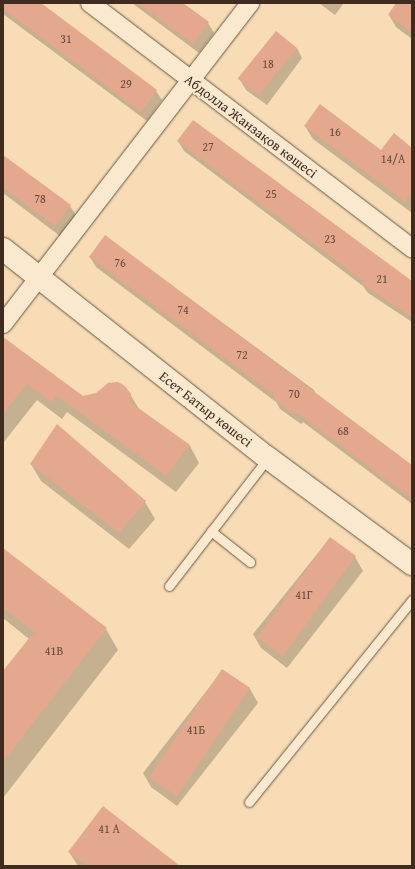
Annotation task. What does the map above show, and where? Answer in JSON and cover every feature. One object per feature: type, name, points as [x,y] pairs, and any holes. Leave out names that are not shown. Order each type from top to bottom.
[{"type":"street","name":"Абдолла Жанзақов көшесі","points":[[90,3],[412,248]]},
{"type":"street","points":[[3,324],[40,278],[250,3]]},
{"type":"street","name":"Есет Батыр көшесі","points":[[3,249],[268,458],[412,564]]},
{"type":"lane","points":[[169,586],[268,458]]},
{"type":"lane","points":[[211,531],[250,562]]},
{"type":"lane","points":[[249,802],[412,600]]},
{"type":"building","points":[[3,3],[41,3],[157,90],[141,112],[3,9]]},
{"type":"building","points":[[137,3],[183,3],[209,22],[193,44]]},
{"type":"building","points":[[396,3],[412,3],[412,33],[388,15]]},
{"type":"building","points":[[276,31],[297,48],[259,95],[238,78]]},
{"type":"building","points":[[320,104],[381,150],[394,133],[412,148],[412,193],[405,202],[304,126]]},
{"type":"building","points":[[193,120],[412,281],[412,318],[361,283],[363,281],[177,141]]},
{"type":"building","points":[[3,155],[71,205],[55,226],[3,188]]},
{"type":"building","points":[[105,235],[412,465],[412,499],[297,413],[295,415],[273,399],[275,396],[89,257]]},
{"type":"building","points":[[3,337],[83,396],[96,393],[108,383],[118,382],[125,386],[131,394],[130,402],[190,445],[166,476],[57,396],[51,402],[27,384],[3,414]]},
{"type":"building","points":[[57,424],[146,501],[119,533],[30,464]]},
{"type":"building","points":[[330,537],[356,556],[283,656],[257,637]]},
{"type":"building","points":[[3,548],[107,628],[3,762],[3,671],[34,632],[3,608]]},
{"type":"building","points":[[222,669],[250,688],[177,797],[149,778]]},
{"type":"building","points":[[103,806],[180,866],[87,866],[68,852]]}]
